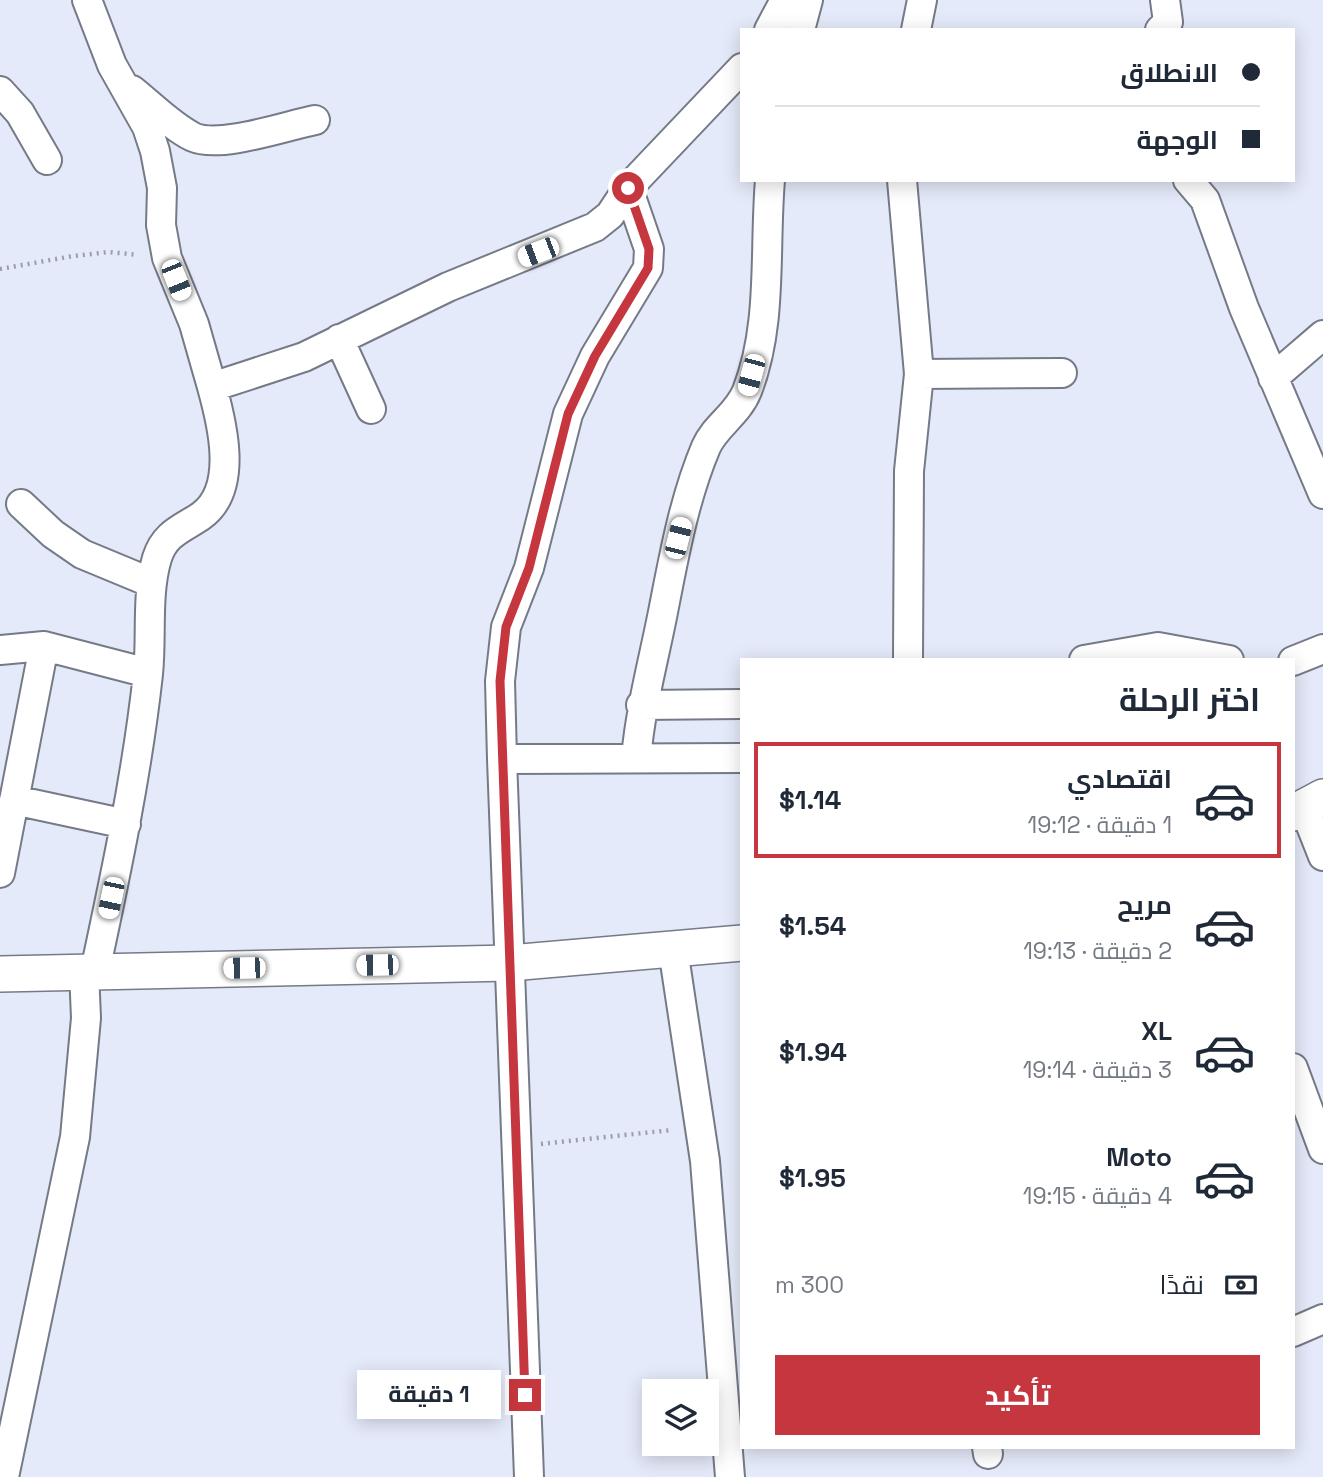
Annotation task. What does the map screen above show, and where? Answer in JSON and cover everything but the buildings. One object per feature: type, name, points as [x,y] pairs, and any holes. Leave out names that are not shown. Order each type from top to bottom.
[{"type":"street","points":[[4,1477],[75,1137],[90,971],[126,824],[148,673],[152,583],[166,538],[209,509],[218,494],[223,468],[224,432],[212,387],[194,324],[167,258],[161,225],[162,188],[155,151],[147,127],[112,65],[86,0]]},
{"type":"street","points":[[770,28],[785,0]]},
{"type":"street","points":[[801,28],[808,0]]},
{"type":"street","points":[[916,28],[922,0]]},
{"type":"street","points":[[1162,28],[1168,22],[1164,0]]},
{"type":"street","points":[[212,387],[272,369],[448,287],[595,227],[611,215],[628,188],[740,70]]},
{"type":"street","points":[[124,84],[183,131],[203,140],[229,139],[315,120]]},
{"type":"street","points":[[0,90],[20,113],[47,160]]},
{"type":"street","points":[[636,758],[641,705],[675,551],[698,469],[708,443],[737,410],[747,391],[756,358],[766,292],[771,182]]},
{"type":"street","points":[[902,182],[919,374],[908,471],[908,658]]},
{"type":"street","points":[[1190,182],[1205,200],[1273,378],[1323,494]]},
{"type":"street","points":[[528,1477],[500,681],[506,627],[529,568],[568,414],[595,356],[648,268],[649,249],[628,188]]},
{"type":"street","points":[[1273,378],[1323,335]]},
{"type":"street","points":[[339,339],[371,409]]},
{"type":"street","points":[[919,374],[1062,373]]},
{"type":"street","points":[[21,504],[53,534],[82,554],[152,583]]},
{"type":"street","points":[[0,650],[44,646],[148,673]]},
{"type":"street","points":[[0,873],[44,646]]},
{"type":"street","points":[[1095,658],[1158,647],[1218,658]]},
{"type":"street","points":[[1295,660],[1323,649]]},
{"type":"street","points":[[641,705],[740,704]]},
{"type":"street","points":[[502,759],[740,758]]},
{"type":"street","points":[[14,800],[126,824]]},
{"type":"street","points":[[1307,806],[1323,856]]},
{"type":"street","points":[[0,974],[510,962],[740,943]]},
{"type":"street","points":[[673,949],[700,1126],[718,1295],[730,1477]]},
{"type":"street","points":[[1295,1073],[1323,1149]]},
{"type":"street","points":[[1295,1331],[1323,1319]]},
{"type":"path","points":[[0,269],[109,252]]},
{"type":"path","points":[[516,1147],[700,1126]]},
{"type":"route","points":[[525,1395],[500,681],[506,627],[529,568],[568,414],[595,356],[648,268],[649,249],[628,188]]}]
